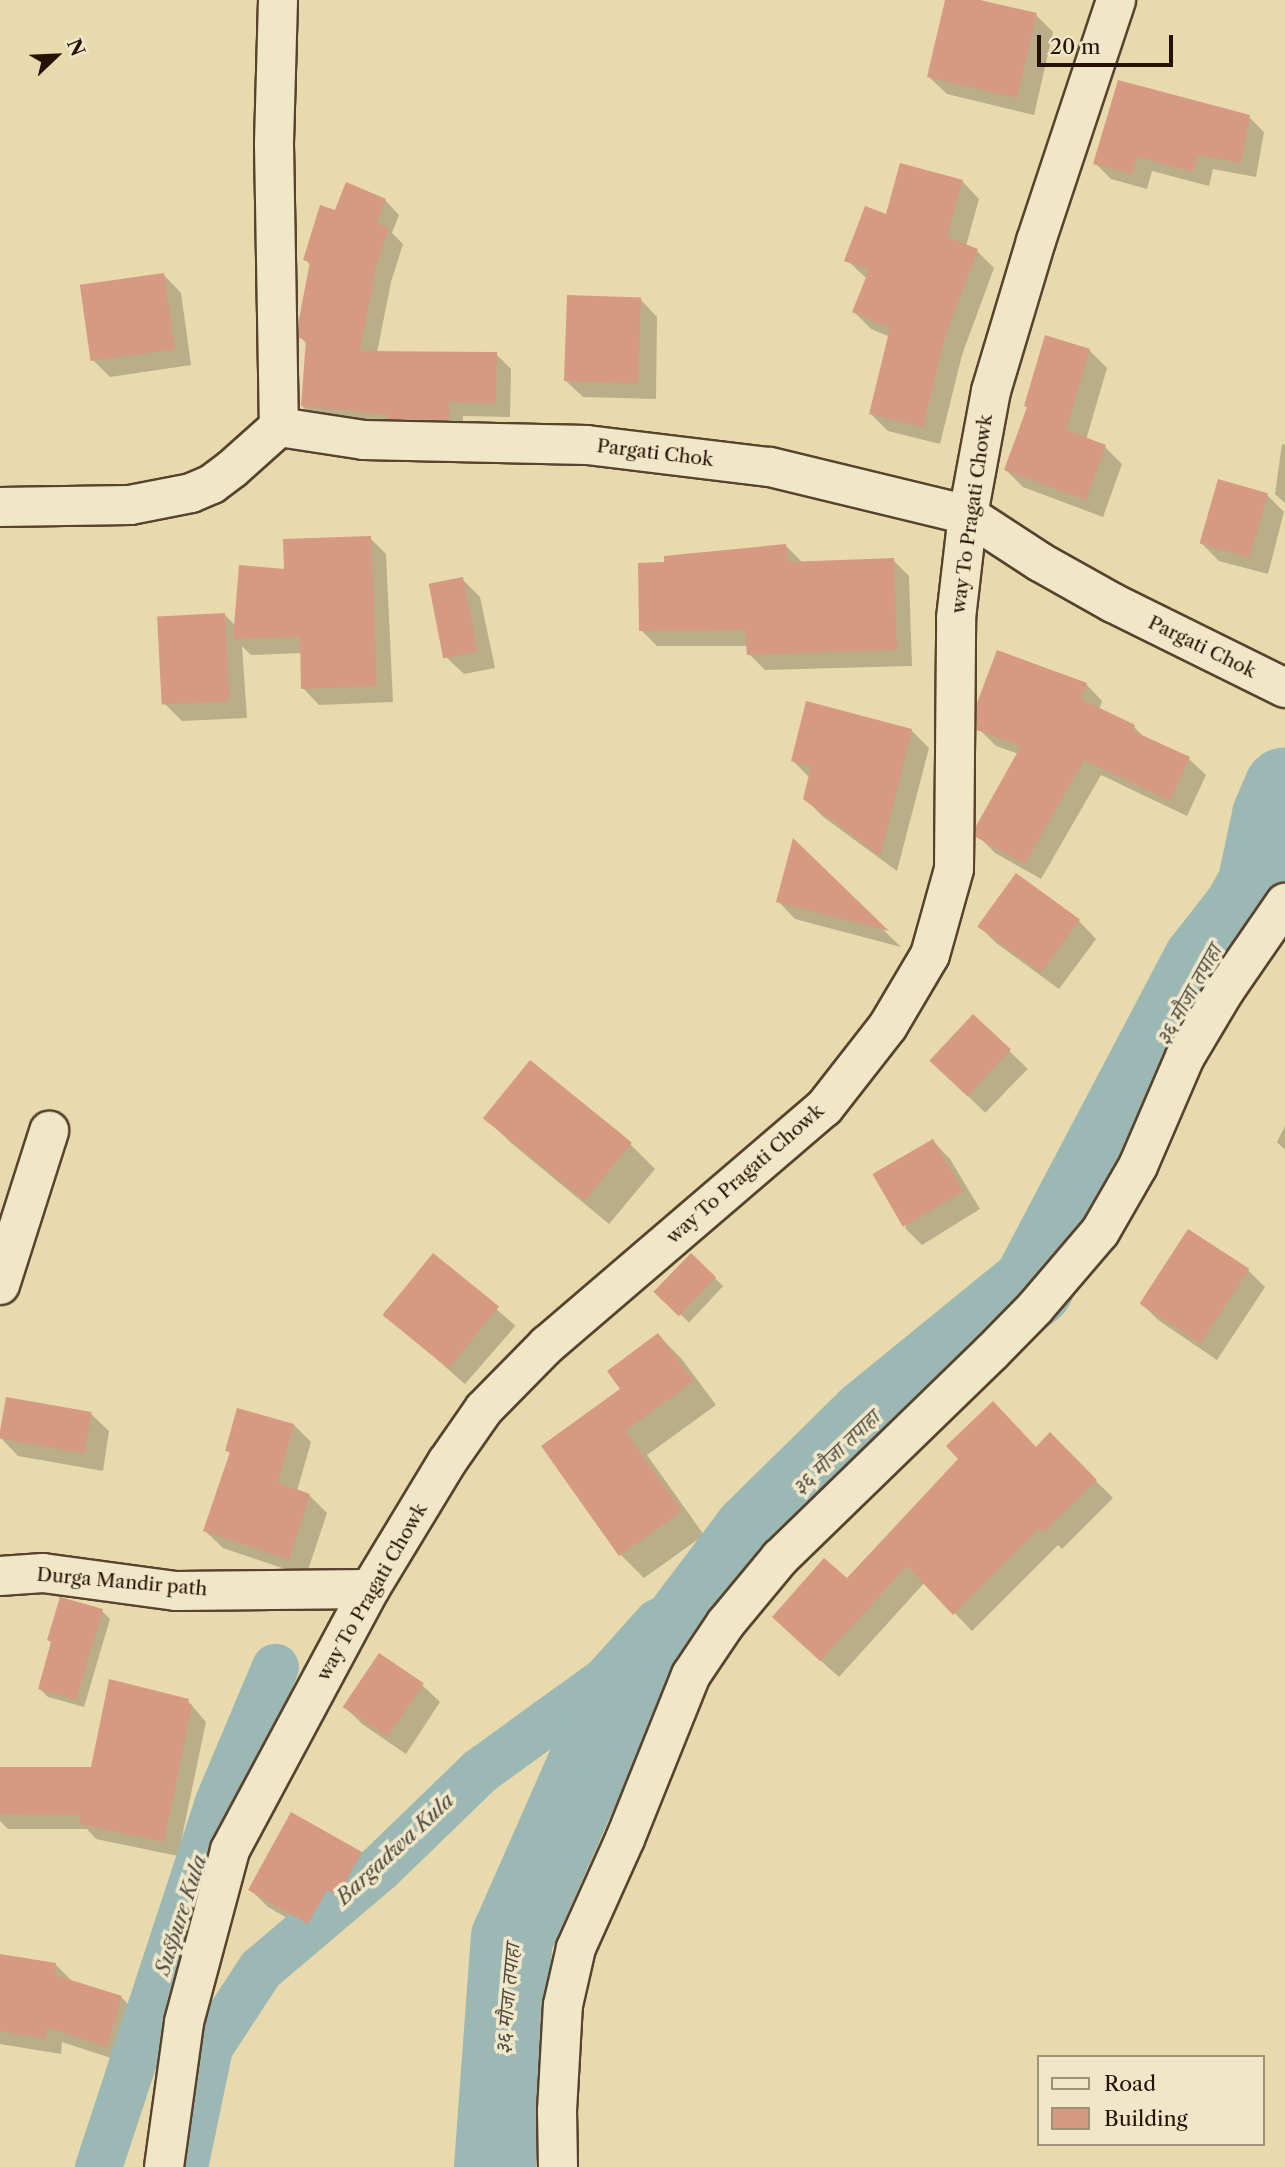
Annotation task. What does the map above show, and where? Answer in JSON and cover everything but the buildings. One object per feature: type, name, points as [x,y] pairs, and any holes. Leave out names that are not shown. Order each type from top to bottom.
[{"type":"street","points":[[0,507],[130,505],[191,493],[212,484],[232,469],[279,427],[274,144],[278,0]]},
{"type":"street","name":"way To Pragati Chowk","points":[[164,2167],[184,2022],[230,1850],[370,1589],[447,1462],[484,1409],[547,1345],[824,1108],[888,1026],[930,956],[954,869],[956,618],[968,515],[991,391],[1036,241],[1116,0]]},
{"type":"street","name":"Pargati Chok","points":[[279,427],[363,440],[587,445],[770,467],[968,515],[1040,562],[1113,603],[1282,686]]},
{"type":"street","points":[[558,2167],[557,2111],[563,2005],[576,1948],[625,1839],[691,1675],[726,1623],[780,1558],[880,1465],[1035,1308],[1100,1232],[1138,1166],[1185,1056],[1225,990],[1285,903]]},
{"type":"street","points":[[0,1285],[8,1230],[49,1132]]},
{"type":"street","name":"Durga Mandir path","points":[[0,1576],[43,1573],[176,1591],[370,1589]]},
{"type":"waterway","name":"३६ मौजा तपाहा","points":[[495,2167],[512,1938],[601,1736],[753,1534],[870,1419],[1033,1286],[1204,962],[1244,911],[1258,886],[1273,816],[1285,788]]},
{"type":"waterway","name":"Bargadwa Kula","points":[[184,2167],[209,2047],[260,1969],[379,1868],[479,1771],[606,1679],[657,1622],[702,1602]]},
{"type":"waterway","name":"Suspure Kula","points":[[98,2167],[217,1804],[275,1667]]}]
